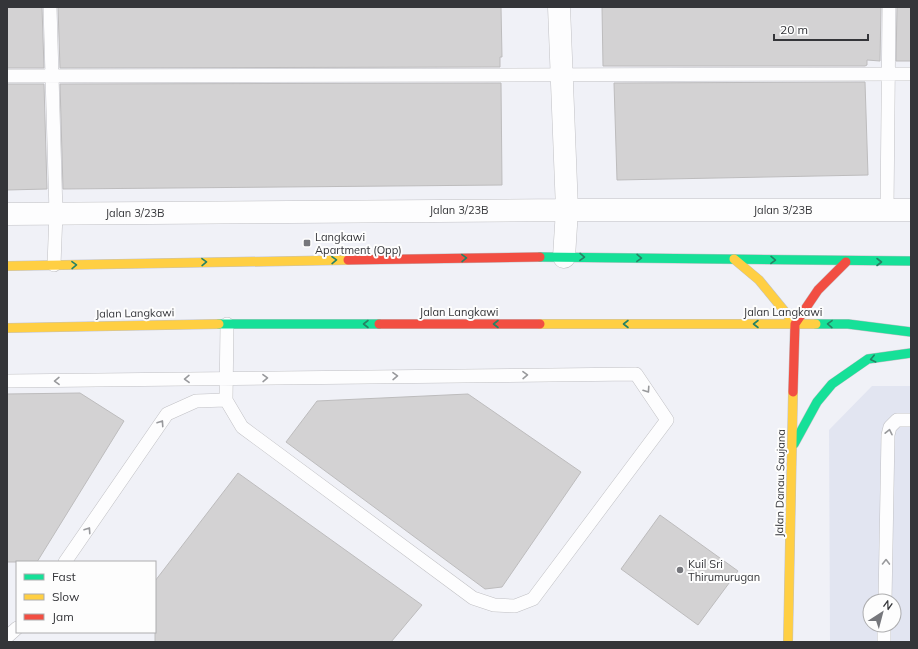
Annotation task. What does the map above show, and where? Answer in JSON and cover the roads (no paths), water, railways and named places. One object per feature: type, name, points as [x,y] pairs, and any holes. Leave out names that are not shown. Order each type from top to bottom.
[{"type":"street","points":[[559,7],[567,210],[564,257]]},
{"type":"street","name":"Jalan 3/23B","points":[[7,214],[567,210],[911,210]]},
{"type":"street","points":[[7,266],[564,257],[911,262]]},
{"type":"street","points":[[734,259],[759,280],[795,324],[809,299],[824,280],[846,262]]},
{"type":"street","name":"Jalan Langkawi","points":[[7,328],[228,324],[848,324],[911,332]]},
{"type":"street","name":"Jalan Danau Saujana","points":[[788,642],[795,324]]},
{"type":"street","points":[[793,446],[817,402],[832,384],[868,359],[911,353]]},
{"type":"lane","points":[[50,7],[56,213],[54,265]]},
{"type":"lane","points":[[887,210],[889,7]]},
{"type":"lane","points":[[7,76],[911,74]]},
{"type":"lane","points":[[7,381],[226,378],[636,374],[667,420],[533,599],[515,606],[494,605],[473,598],[242,427],[226,400],[226,378],[228,324]]},
{"type":"lane","points":[[67,561],[167,414],[196,401],[226,400]]},
{"type":"lane","points":[[885,593],[888,435],[890,427],[897,420],[911,420]]},
{"type":"lane","points":[[7,637],[16,629]]},
{"type":"place","name":"Langkawi Apartment (Opp)","points":[[307,243]]},
{"type":"place","name":"Kuil Sri Thirumurugan","points":[[680,570]]}]
